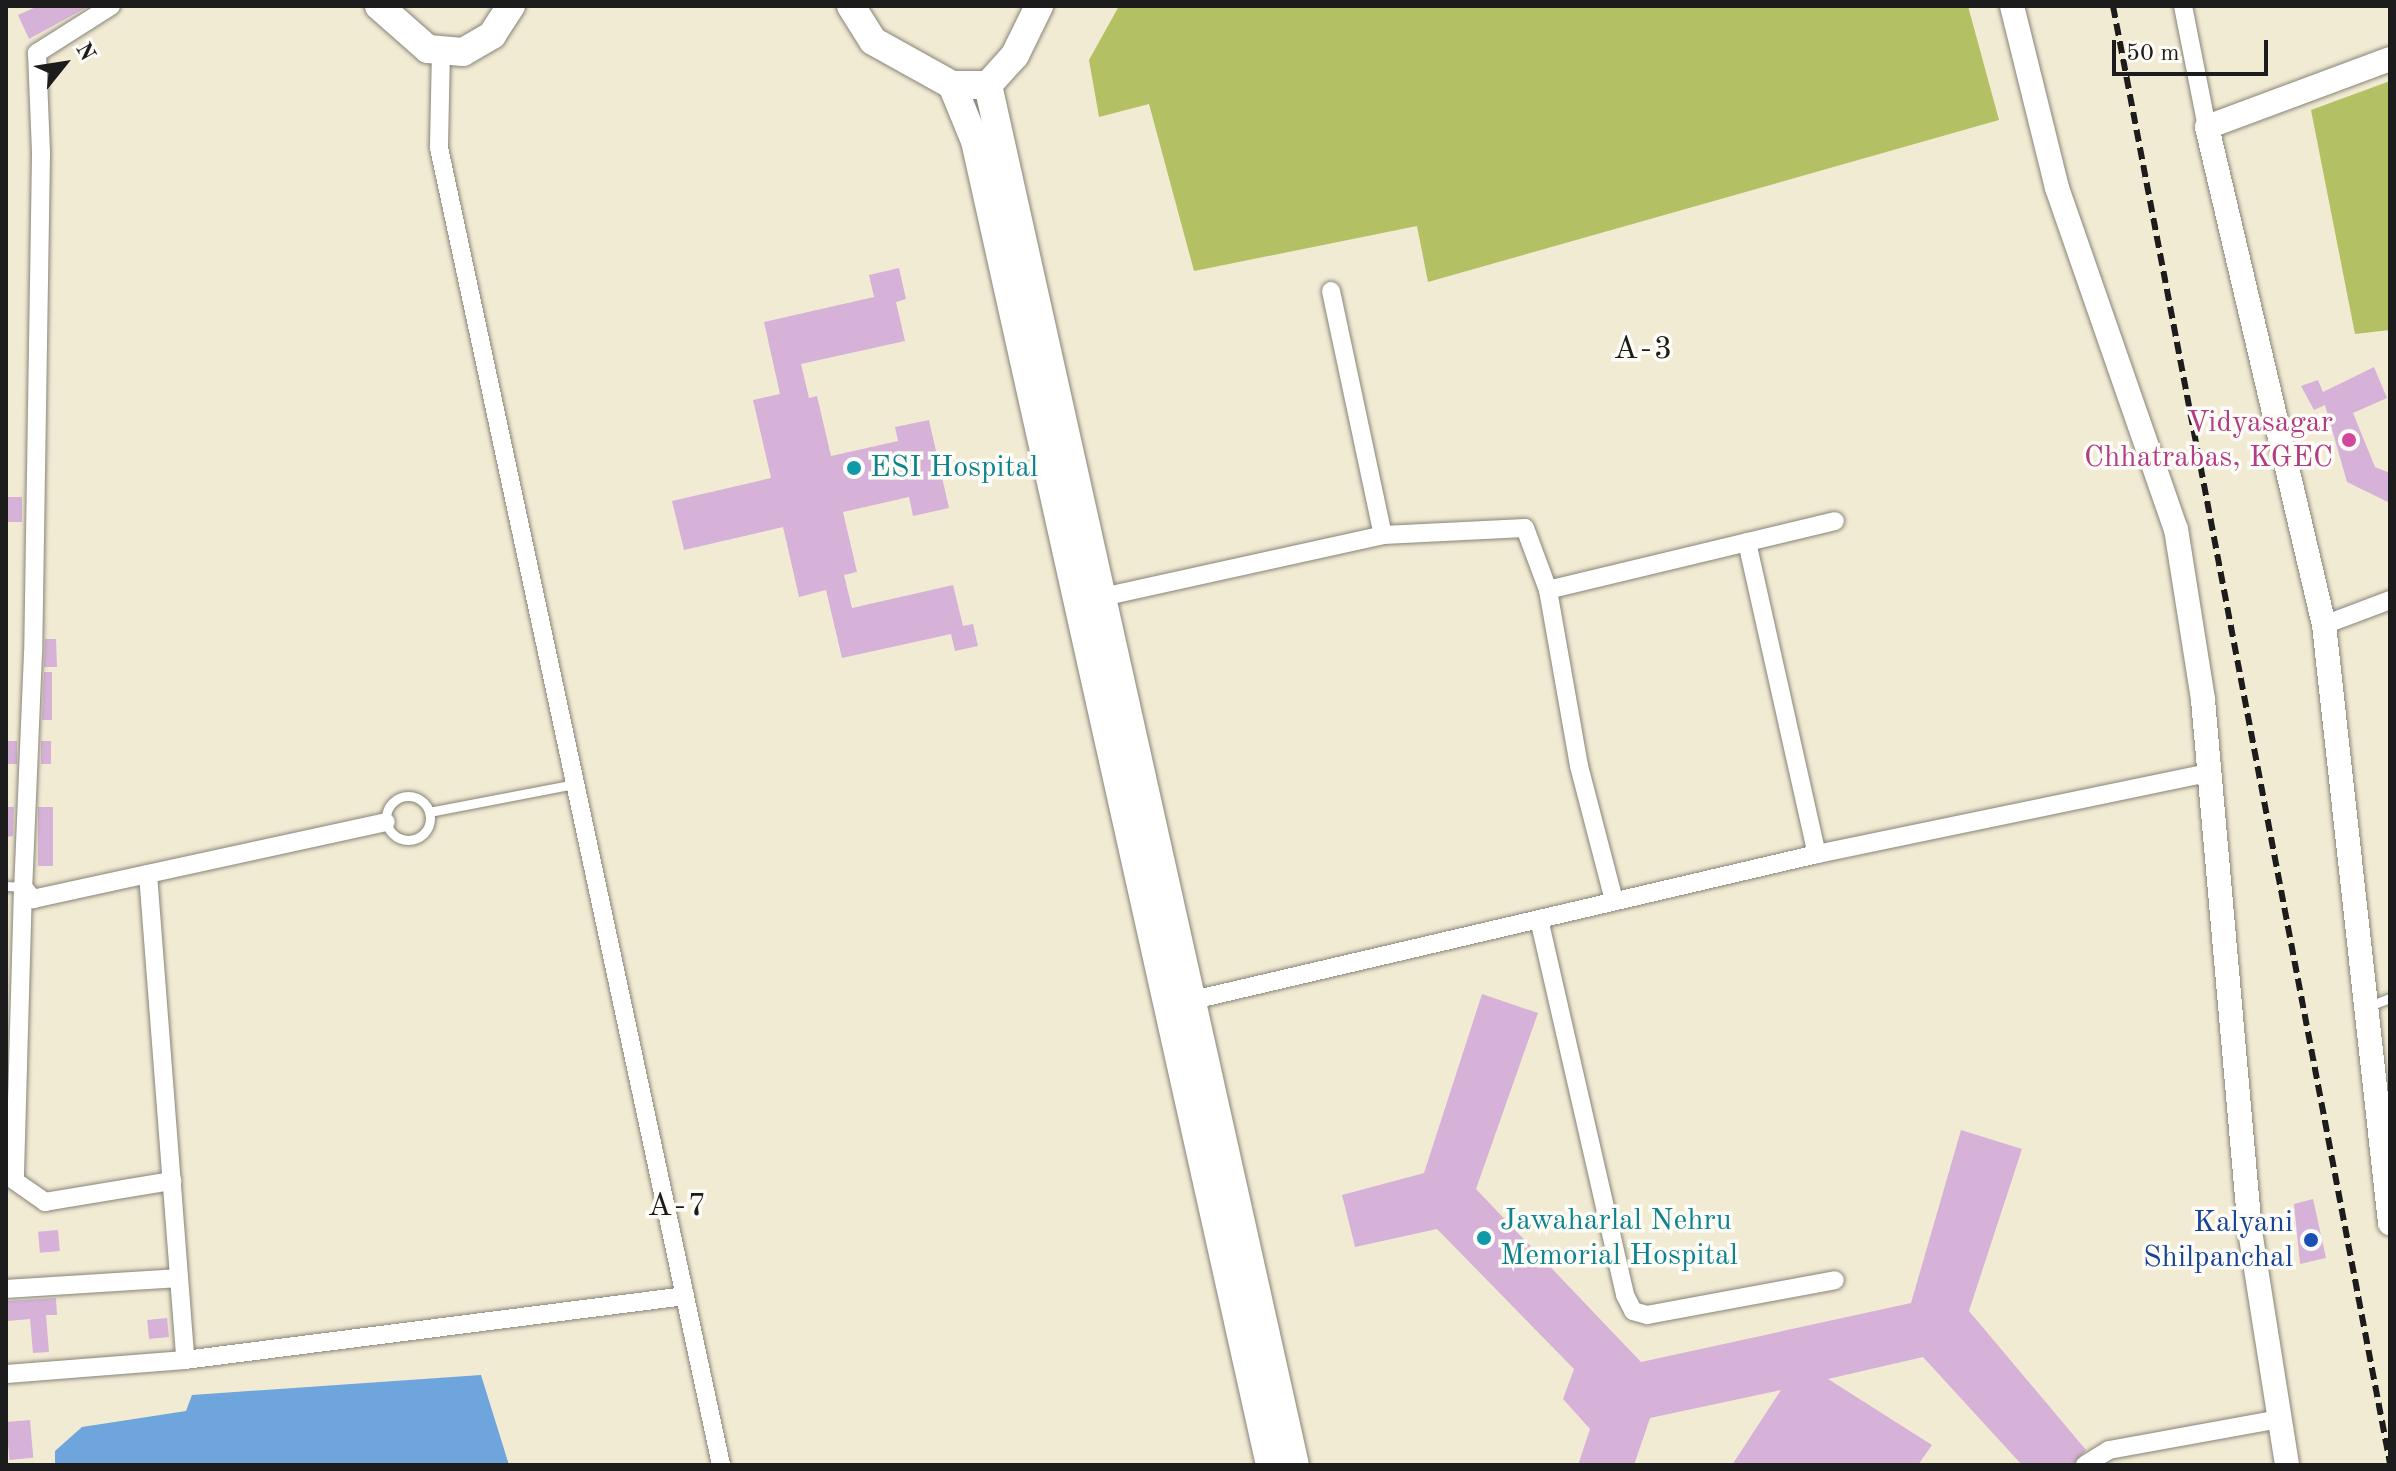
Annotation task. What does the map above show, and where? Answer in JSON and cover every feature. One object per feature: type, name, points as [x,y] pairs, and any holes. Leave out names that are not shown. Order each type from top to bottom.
[{"type":"main road","points":[[379,6],[428,49],[463,52],[492,35],[511,6]]},
{"type":"main road","points":[[851,6],[873,41],[952,85],[988,85],[1015,55],[1039,6]]},
{"type":"main road","points":[[952,85],[975,141],[1189,1001],[1295,1465]]},
{"type":"main road","points":[[988,85],[1089,600],[1270,1465]]},
{"type":"street","points":[[111,6],[37,53],[41,154],[34,623],[14,886],[15,1181],[45,1202],[172,1181]]},
{"type":"street","points":[[2012,6],[2057,188],[2176,529],[2209,773],[2250,1231],[2287,1465]]},
{"type":"street","points":[[2183,6],[2207,127],[2324,625],[2390,1222]]},
{"type":"street","points":[[441,50],[439,148],[721,1465]]},
{"type":"street","points":[[2207,127],[2390,59]]},
{"type":"street","points":[[1331,291],[1383,535]]},
{"type":"street","points":[[1548,590],[1835,521]]},
{"type":"street","points":[[1089,600],[1383,535],[1525,528],[1548,590],[1579,766],[1614,900]]},
{"type":"street","points":[[1747,542],[1817,854]]},
{"type":"street","points":[[2324,625],[2390,600]]},
{"type":"street","points":[[1189,1001],[1817,854],[2209,773]]},
{"type":"street","points":[[14,886],[33,899],[386,822]]},
{"type":"street","points":[[148,874],[185,1360]]},
{"type":"street","points":[[1539,919],[1625,1295],[1633,1311],[1647,1315],[1835,1280]]},
{"type":"street","points":[[6,1289],[179,1278]]},
{"type":"street","points":[[6,1374],[185,1360],[685,1296]]},
{"type":"street","points":[[2085,1465],[2109,1450],[2280,1419]]},
{"type":"lane","points":[[429,812],[575,784]]},
{"type":"lane","points":[[405,796],[419,798],[429,812],[427,830],[415,839],[394,835],[386,822],[388,807],[405,796]]},
{"type":"lane","points":[[2366,1007],[2390,998]]},
{"type":"green space","points":[[1119,6],[1968,6],[1999,120],[1428,282],[1417,226],[1194,271],[1149,104],[1099,117],[1089,60]]},
{"type":"green space","points":[[2390,81],[2390,330],[2355,334],[2311,110]]},
{"type":"water","points":[[481,1375],[509,1465],[55,1465],[55,1451],[82,1427],[186,1411],[192,1395]]},
{"type":"building","points":[[38,6],[89,6],[29,39],[18,15]]},
{"type":"building","name":"ESI Hospital","points":[[899,268],[906,299],[896,302],[905,341],[801,364],[809,398],[817,396],[831,456],[898,441],[895,427],[929,420],[949,508],[913,516],[909,497],[843,512],[857,572],[844,575],[852,608],[953,585],[963,626],[973,624],[978,646],[955,651],[951,634],[842,658],[826,590],[799,597],[783,527],[684,550],[672,501],[771,478],[753,400],[780,394],[764,322],[874,297],[869,275]]},
{"type":"building","name":"Vidyasagar Chhatrabas, KGEC","points":[[2374,367],[2387,398],[2353,413],[2375,467],[2390,473],[2390,503],[2347,482],[2325,405],[2314,410],[2301,386],[2318,380],[2323,392]]},
{"type":"building","points":[[6,497],[22,497],[22,522],[6,522]]},
{"type":"building","points":[[45,639],[56,639],[57,667],[44,667]]},
{"type":"building","points":[[44,672],[52,672],[52,720],[42,720]]},
{"type":"building","points":[[6,741],[17,741],[17,764],[6,764]]},
{"type":"building","points":[[41,741],[51,741],[51,764],[41,764]]},
{"type":"building","points":[[6,807],[14,807],[13,836],[6,837]]},
{"type":"building","points":[[38,807],[53,807],[53,866],[38,866]]},
{"type":"building","name":"Jawaharlal Nehru Memorial Hospital","points":[[1482,994],[1538,1013],[1476,1189],[1641,1362],[1911,1303],[1961,1130],[2022,1149],[1969,1311],[2086,1450],[2073,1465],[2022,1465],[1923,1357],[1828,1379],[1932,1445],[1918,1465],[1732,1465],[1781,1390],[1650,1418],[1634,1465],[1578,1465],[1590,1429],[1563,1399],[1574,1369],[1437,1229],[1355,1247],[1342,1195],[1424,1173]]},
{"type":"building","points":[[2313,1199],[2326,1258],[2300,1264],[2294,1204]]},
{"type":"building","points":[[58,1230],[60,1251],[40,1253],[38,1232]]},
{"type":"building","points":[[56,1298],[57,1315],[46,1315],[49,1352],[33,1353],[30,1319],[8,1321],[6,1301]]},
{"type":"building","points":[[167,1318],[169,1337],[149,1339],[147,1320]]},
{"type":"building","points":[[30,1420],[33,1458],[9,1460],[6,1422]]},
{"type":"railway","points":[[2113,6],[2390,1463]]},
{"type":"place","name":"Vidyasagar Chhatrabas, KGEC","points":[[2349,440]]},
{"type":"place","name":"ESI Hospital","points":[[854,468]]},
{"type":"place","name":"Jawaharlal Nehru Memorial Hospital","points":[[1484,1238]]},
{"type":"place","name":"Kalyani Shilpanchal","points":[[2311,1240]]},
{"type":"district","name":"A-3","points":[[1644,350]]},
{"type":"district","name":"A-7","points":[[678,1207]]}]
